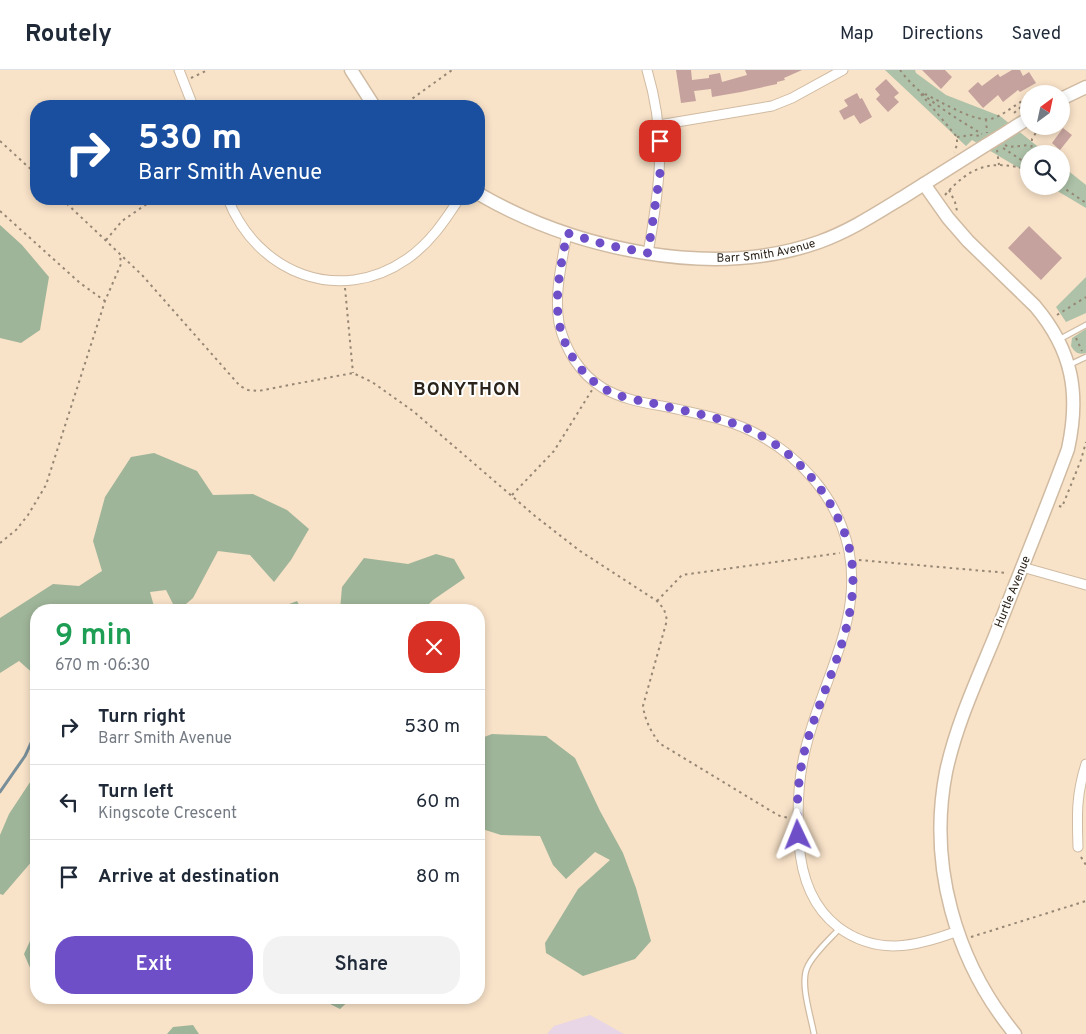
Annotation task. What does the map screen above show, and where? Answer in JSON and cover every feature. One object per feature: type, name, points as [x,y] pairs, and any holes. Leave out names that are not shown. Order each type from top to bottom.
[{"type":"street","points":[[178,70],[190,100]]},
{"type":"street","points":[[351,70],[370,100]]},
{"type":"street","points":[[648,70],[654,91],[659,126],[660,173],[648,253]]},
{"type":"street","points":[[659,126],[772,106],[792,98],[843,70]]},
{"type":"street","points":[[1070,94],[1086,86]]},
{"type":"street","name":"Barr Smith Avenue","points":[[485,197],[515,213],[567,233],[607,245],[694,259],[734,260],[785,252],[819,242],[852,228],[924,184],[985,140],[1000,141],[1020,125]]},
{"type":"street","name":"Hurtle Avenue","points":[[924,184],[948,218],[968,241],[1035,306],[1047,321],[1058,340],[1072,378],[1074,401],[1073,425],[1068,449],[1017,570],[961,721],[947,771],[940,820],[941,853],[948,900],[958,931],[985,990],[1015,1034]]},
{"type":"street","points":[[231,205],[240,224],[268,257],[279,264],[319,280],[344,281],[373,276],[391,269],[408,258],[438,231],[455,205]]},
{"type":"street","points":[[567,233],[558,289],[559,323],[565,344],[575,362],[588,377],[604,389],[623,397],[719,419],[748,429],[765,438],[790,456],[819,485],[833,507],[846,536],[852,553],[852,585],[848,620],[844,637],[816,713],[801,767],[797,818],[802,868],[808,888],[824,914],[847,934],[866,942],[886,946],[918,944],[958,931]]},
{"type":"street","points":[[1017,570],[1086,585]]},
{"type":"street","points":[[1078,847],[1077,802],[1086,764]]},
{"type":"lane","points":[[1058,340],[1086,325]]},
{"type":"lane","points":[[1068,365],[1086,357]]},
{"type":"lane","points":[[814,1034],[806,989],[806,970],[840,928]]},
{"type":"path","points":[[189,79],[208,70]]},
{"type":"path","points":[[410,100],[452,70]]},
{"type":"path","points":[[900,70],[919,91],[985,140]]},
{"type":"path","points":[[919,91],[954,110],[990,119],[1020,103]]},
{"type":"path","points":[[919,91],[957,137],[957,145],[952,156],[958,152]]},
{"type":"path","points":[[0,141],[30,168]]},
{"type":"path","points":[[1000,141],[1020,157]]},
{"type":"path","points":[[942,197],[957,181],[979,167],[999,164],[1020,168]]},
{"type":"path","points":[[1070,192],[1086,203]]},
{"type":"path","points":[[68,205],[142,275],[240,386],[248,390],[258,391],[353,373],[372,382],[413,411],[580,551],[657,601],[664,609],[666,620],[643,706],[644,719],[659,743],[780,816],[797,818]]},
{"type":"path","points":[[106,240],[122,221],[145,205]]},
{"type":"path","points":[[0,211],[80,283],[105,301]]},
{"type":"path","points":[[0,543],[16,530],[28,515],[46,484],[105,301],[121,264],[119,252]]},
{"type":"path","points":[[344,281],[353,373]]},
{"type":"path","points":[[1047,321],[1086,298]]},
{"type":"path","points":[[512,495],[554,451],[597,383]]},
{"type":"path","points":[[1056,505],[1062,508],[1086,442]]},
{"type":"path","points":[[657,601],[682,575],[852,553],[856,560],[1017,570]]},
{"type":"path","points":[[964,947],[969,938],[1086,901]]},
{"type":"shaded area","points":[[590,1015],[624,1034],[547,1034],[554,1026]]},
{"type":"green space","points":[[885,70],[915,70],[916,73],[946,95],[1000,116],[1020,132],[1020,135],[1024,135],[1036,145],[1020,145],[1020,169],[972,140],[966,146]]},
{"type":"green space","points":[[1070,172],[1086,185],[1086,208],[1064,195],[1070,195]]},
{"type":"green space","points":[[0,225],[22,245],[49,277],[40,330],[21,343],[0,338]]},
{"type":"green space","points":[[1086,277],[1086,313],[1066,322],[1056,307]]},
{"type":"green space","points":[[1086,329],[1086,353],[1079,354],[1071,346],[1072,338]]},
{"type":"green space","points":[[154,453],[197,471],[213,495],[253,494],[287,510],[309,529],[291,560],[274,582],[250,555],[218,551],[193,598],[186,604],[173,604],[166,590],[150,592],[153,604],[30,604],[30,671],[19,661],[0,673],[0,618],[53,584],[79,586],[102,571],[93,541],[105,497],[131,457]]},
{"type":"green space","points":[[436,554],[454,559],[465,578],[429,604],[341,604],[342,587],[364,558],[408,564]]},
{"type":"green space","points":[[492,734],[546,736],[575,758],[600,811],[623,853],[636,888],[651,941],[635,959],[583,976],[546,953],[545,943],[578,889],[610,860],[595,852],[566,879],[553,865],[540,836],[501,835],[485,830],[485,737]]},
{"type":"green space","points":[[30,782],[30,864],[3,895],[0,894],[0,835],[9,814]]},
{"type":"green space","points":[[30,941],[30,968],[24,954]]},
{"type":"green space","points":[[330,1004],[345,1004],[340,1009]]},
{"type":"green space","points":[[193,1025],[199,1034],[167,1034],[173,1027]]},
{"type":"building","points":[[676,70],[691,70],[692,80],[709,78],[709,75],[720,73],[722,82],[747,75],[745,70],[802,70],[784,78],[785,80],[777,82],[777,84],[741,92],[712,97],[711,89],[694,91],[696,101],[681,103]]},
{"type":"building","points":[[922,70],[945,70],[952,77],[941,89]]},
{"type":"building","points":[[1012,70],[1020,70],[1023,76],[1029,72],[1036,83],[1032,85],[1020,85],[1020,92],[1018,90],[1003,102],[998,95],[983,108],[968,91],[978,82],[982,86],[998,74],[1000,77]]},
{"type":"building","points":[[886,79],[899,93],[894,97],[899,102],[888,112],[876,99],[880,95],[875,89]]},
{"type":"building","points":[[857,93],[860,99],[862,98],[872,117],[860,124],[854,115],[844,120],[839,111],[848,106],[844,100]]},
{"type":"building","points":[[1070,133],[1072,135],[1064,145],[1054,145],[1052,143],[1058,135],[1070,135]]},
{"type":"building","points":[[1029,226],[1062,258],[1041,280],[1008,248]]},
{"type":"waterway","points":[[0,792],[25,756],[30,745]]},
{"type":"district","name":"BONYTHON","points":[[467,390]]},
{"type":"route","points":[[660,141],[660,173],[648,253],[607,245],[567,233],[557,300],[559,323],[565,344],[575,362],[588,377],[604,389],[623,397],[719,419],[748,429],[765,438],[790,456],[811,475],[833,507],[846,536],[852,568],[851,602],[844,637],[816,713],[801,767],[797,818],[798,835]]}]
